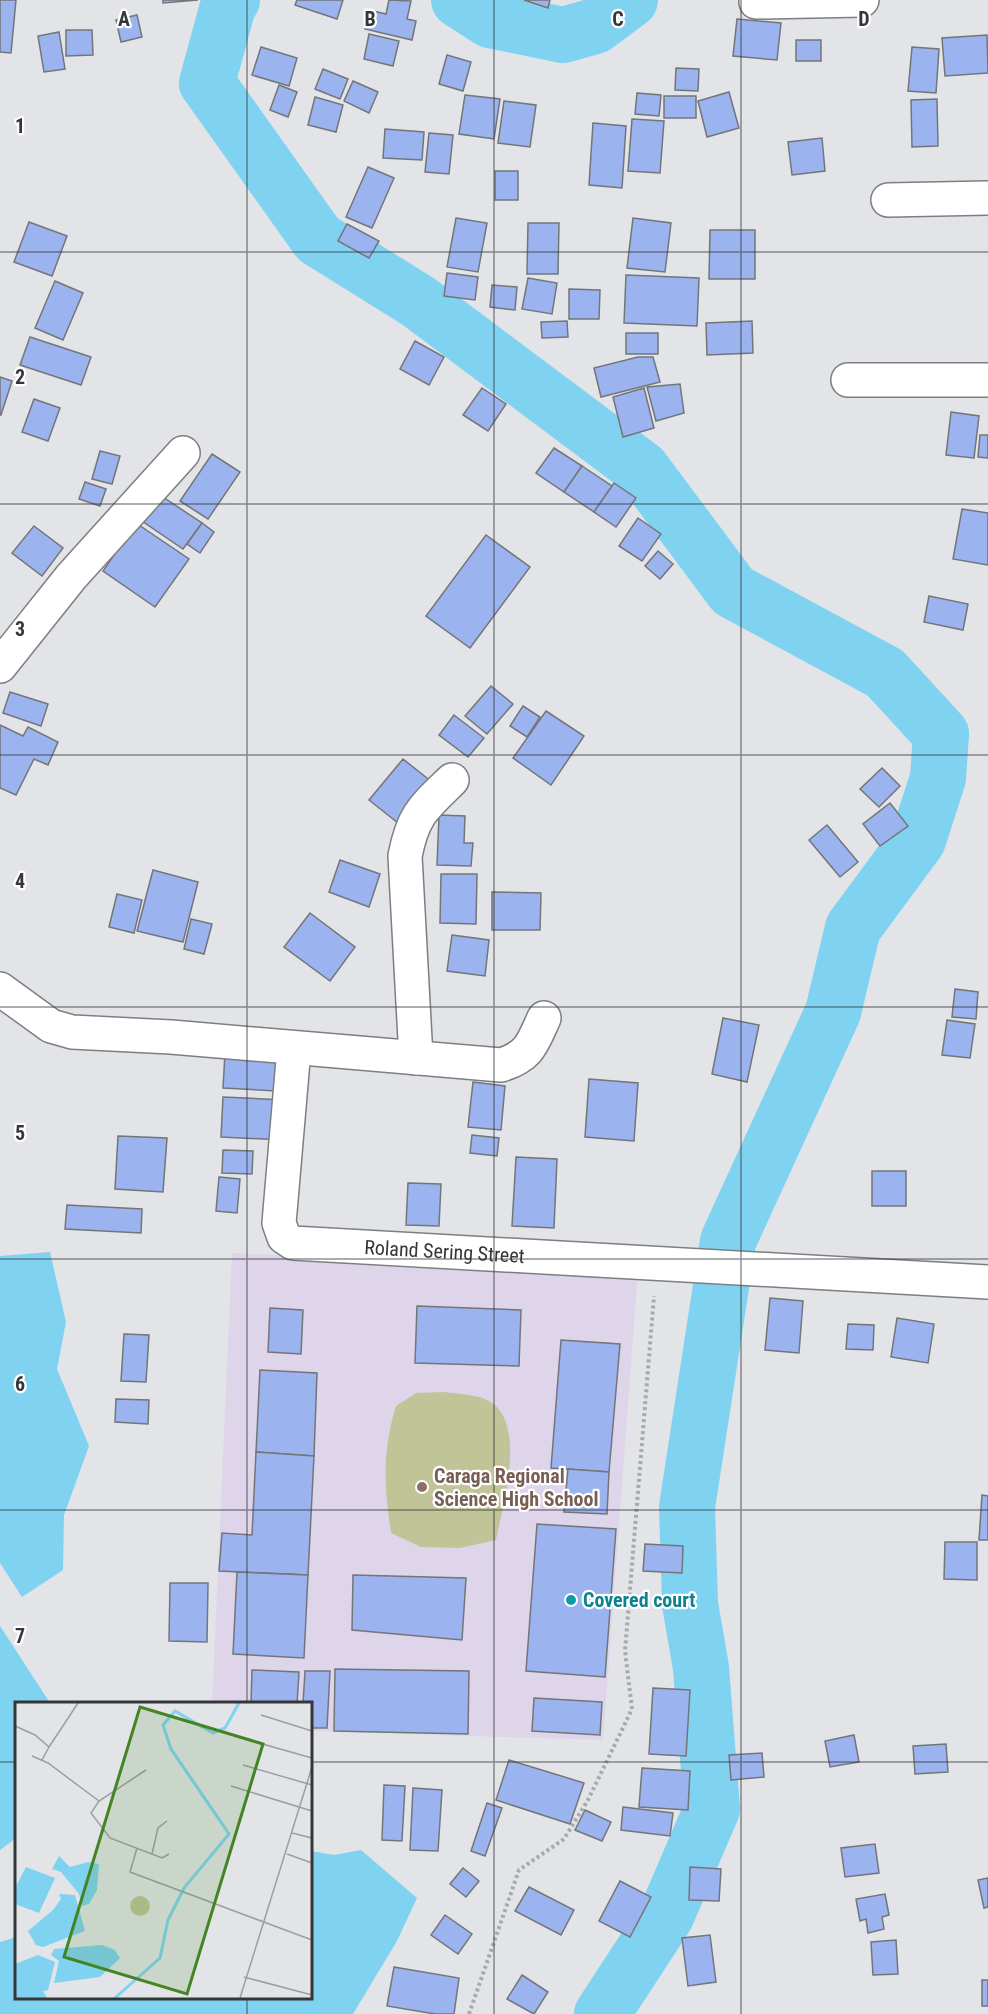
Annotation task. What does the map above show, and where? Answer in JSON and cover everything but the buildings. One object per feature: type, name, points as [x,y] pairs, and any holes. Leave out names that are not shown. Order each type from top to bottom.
[{"type":"street","points":[[756,2],[862,0]]},
{"type":"street","points":[[888,200],[988,198]]},
{"type":"street","points":[[848,380],[988,380]]},
{"type":"street","points":[[0,666],[79,568],[183,453]]},
{"type":"street","points":[[416,1058],[405,856],[411,828],[424,807],[452,780]]},
{"type":"street","points":[[0,989],[51,1026],[72,1032],[171,1037],[501,1065],[518,1060],[529,1050],[544,1018]]},
{"type":"street","name":"Roland Sering Street","points":[[294,1049],[279,1223],[284,1236],[293,1243],[657,1265]]},
{"type":"street","points":[[657,1265],[988,1282]]},
{"type":"path","points":[[469,2014],[519,1870],[564,1839],[588,1800],[632,1709],[625,1651],[657,1265]]},
{"type":"shaded area","name":"Caraga Regional Science High School","points":[[232,1253],[638,1270],[603,1740],[312,1731],[312,1702],[212,1702]]},
{"type":"green space","points":[[443,1392],[485,1399],[496,1406],[504,1418],[509,1434],[509,1470],[496,1540],[460,1548],[421,1547],[391,1533],[387,1500],[386,1454],[396,1406],[416,1393]]},
{"type":"water","points":[[50,1252],[66,1322],[57,1369],[89,1446],[64,1515],[63,1570],[22,1597],[0,1563],[0,1256]]},
{"type":"water","points":[[0,1626],[49,1702],[15,1702],[15,1839],[0,1850]]},
{"type":"water","points":[[361,1850],[417,1898],[397,1941],[353,2014],[0,2014],[0,1942],[15,1937],[15,1999],[312,1999],[312,1851],[334,1855]]},
{"type":"waterway","points":[[232,0],[228,6],[207,83],[318,239],[419,302],[642,469],[733,591],[885,673],[941,734],[938,778],[918,840],[853,928],[833,1012],[728,1241],[687,1507],[690,1604],[701,1668],[712,1809],[666,1916],[602,2014]]},
{"type":"waterway","points":[[459,0],[490,20],[563,35],[595,26],[630,0]]},
{"type":"place","name":"Caraga Regional Science High School","points":[[422,1487]]},
{"type":"place","name":"Covered court","points":[[571,1600]]}]
